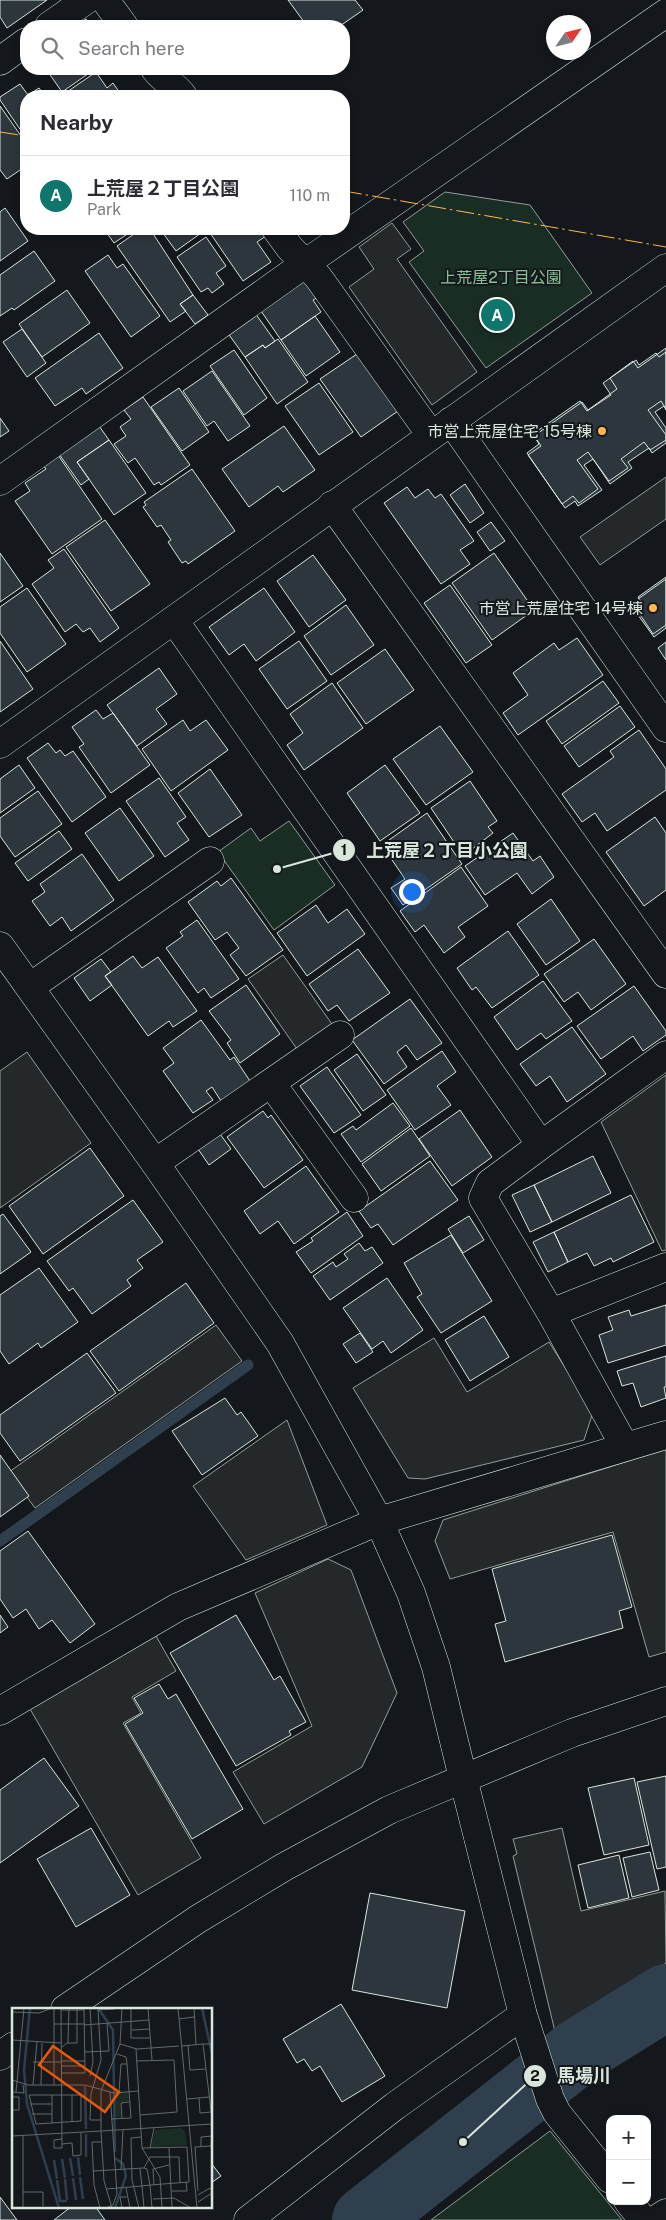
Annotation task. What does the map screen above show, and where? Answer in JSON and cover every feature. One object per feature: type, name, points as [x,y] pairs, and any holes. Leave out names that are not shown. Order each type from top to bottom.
[{"type":"street","points":[[58,20],[86,0]]},
{"type":"street","points":[[105,0],[120,20]]},
{"type":"street","points":[[350,232],[666,13]]},
{"type":"street","points":[[0,61],[20,46]]},
{"type":"street","points":[[159,75],[178,90]]},
{"type":"street","points":[[280,235],[290,248],[318,276],[441,428],[666,728]]},
{"type":"street","points":[[0,481],[346,235]]},
{"type":"street","points":[[0,744],[441,428],[659,279]]},
{"type":"street","points":[[332,506],[666,974]]},
{"type":"street","points":[[174,620],[541,1145]]},
{"type":"street","points":[[30,987],[210,861]]},
{"type":"street","points":[[0,946],[156,1163],[280,1343],[379,1521],[411,1593],[436,1667],[523,2015],[536,2060],[557,2113],[606,2174]]},
{"type":"street","points":[[156,1163],[340,1036]]},
{"type":"street","points":[[625,1447],[551,1313],[483,1198],[490,1183],[666,1056]]},
{"type":"street","points":[[271,1083],[354,1198]]},
{"type":"street","points":[[551,1313],[666,1267]]},
{"type":"street","points":[[0,1711],[178,1607],[379,1521],[666,1435]]},
{"type":"street","points":[[66,2008],[183,1929],[284,1867],[389,1810],[572,1733],[666,1701]]},
{"type":"street","points":[[248,2220],[395,2106],[523,2015]]},
{"type":"street","points":[[0,2056],[12,2047]]},
{"type":"street","points":[[631,2205],[643,2220]]},
{"type":"street","points":[[655,2220],[666,2214]]},
{"type":"green space","name":"上荒屋2丁目公園","points":[[445,192],[530,205],[592,293],[486,368],[409,262],[424,251],[403,222]]},
{"type":"green space","points":[[289,821],[335,885],[274,930],[218,852],[251,828],[260,841]]},
{"type":"green space","points":[[550,2131],[606,2200],[606,2205],[610,2205],[622,2220],[431,2220]]},
{"type":"shaded area","points":[[392,223],[411,249],[397,259],[477,372],[432,405],[349,287],[374,269],[359,247]]},
{"type":"shaded area","points":[[666,477],[666,519],[600,565],[580,537]]},
{"type":"shaded area","points":[[283,955],[332,1024],[297,1049],[248,979]]},
{"type":"shaded area","points":[[27,1052],[91,1143],[0,1208],[0,1071]]},
{"type":"shaded area","points":[[666,1075],[666,1250],[662,1251],[601,1122]]},
{"type":"shaded area","points":[[216,1325],[242,1361],[35,1508],[9,1472]]},
{"type":"shaded area","points":[[434,1338],[467,1392],[549,1342],[593,1412],[584,1440],[425,1479],[408,1478],[353,1388]]},
{"type":"shaded area","points":[[287,1420],[327,1525],[246,1560],[193,1486]]},
{"type":"shaded area","points":[[666,1449],[666,1652],[649,1657],[613,1532],[450,1579],[435,1541],[443,1520]]},
{"type":"shaded area","points":[[328,1559],[351,1570],[397,1693],[362,1767],[264,1824],[233,1772],[312,1726],[255,1593]]},
{"type":"shaded area","points":[[156,1636],[176,1671],[132,1697],[141,1713],[123,1723],[201,1858],[138,1895],[30,1709]]},
{"type":"shaded area","points":[[562,1828],[581,1911],[665,1891],[666,1963],[557,2040],[513,1856],[517,1854],[513,1839]]},
{"type":"building","points":[[0,0],[47,0],[7,28],[0,17]]},
{"type":"building","points":[[288,0],[355,0],[363,10],[349,20],[303,20]]},
{"type":"building","points":[[50,75],[86,75],[65,90],[61,90]]},
{"type":"building","points":[[92,75],[98,75],[107,88],[113,83],[118,90],[70,90]]},
{"type":"building","points":[[20,84],[24,90],[20,90],[20,129],[0,100],[0,97]]},
{"type":"building","points":[[0,106],[20,134],[20,170],[7,179],[0,170]]},
{"type":"building","points":[[5,208],[20,230],[20,235],[24,235],[28,241],[0,261],[0,212]]},
{"type":"building","points":[[108,235],[126,235],[114,243]]},
{"type":"building","points":[[133,235],[154,235],[193,295],[180,304],[186,311],[170,322],[117,246]]},
{"type":"building","points":[[164,235],[198,235],[176,251]]},
{"type":"building","points":[[211,235],[266,236],[257,242],[271,262],[243,281]]},
{"type":"building","points":[[206,237],[226,266],[216,273],[224,284],[212,293],[208,288],[201,292],[177,257]]},
{"type":"building","points":[[34,251],[55,281],[14,310],[12,308],[0,316],[0,275]]},
{"type":"building","points":[[108,255],[117,268],[123,264],[160,316],[131,337],[85,271]]},
{"type":"building","points":[[306,280],[318,297],[313,300],[321,312],[281,340],[261,311]]},
{"type":"building","points":[[67,290],[90,323],[42,357],[19,324]]},
{"type":"building","points":[[193,295],[208,315],[195,324],[180,304]]},
{"type":"building","points":[[255,313],[275,341],[265,348],[263,345],[245,357],[227,332]]},
{"type":"building","points":[[315,316],[340,352],[306,376],[281,340]]},
{"type":"building","points":[[22,329],[46,363],[27,377],[3,342]]},
{"type":"building","points":[[99,333],[123,368],[86,394],[82,388],[55,406],[35,378]]},
{"type":"building","points":[[278,339],[308,382],[277,404],[245,357],[263,345],[265,348]]},
{"type":"building","name":"市営上荒屋住宅 15号棟","points":[[666,348],[666,409],[661,401],[648,410],[666,435],[666,440],[650,450],[644,442],[621,459],[628,468],[609,481],[588,452],[577,460],[598,489],[579,503],[573,496],[562,504],[527,453],[539,444],[534,436],[582,402],[588,410],[617,389],[610,378],[633,361],[638,368]]},
{"type":"building","points":[[234,350],[267,398],[244,415],[210,366]]},
{"type":"building","name":"市営上荒屋住宅 15号棟","points":[[666,352],[666,410],[664,406],[655,412],[666,428],[666,443],[652,453],[649,448],[628,462],[632,468],[610,484],[593,459],[584,465],[602,490],[578,506],[575,501],[565,508],[528,455],[541,446],[533,434],[580,401],[587,411],[611,395],[603,383],[636,360],[639,365],[656,353],[659,357]]},
{"type":"building","points":[[357,354],[398,411],[361,437],[320,379]]},
{"type":"building","points":[[212,371],[250,426],[228,441],[214,421],[207,426],[183,391]]},
{"type":"building","points":[[319,383],[353,432],[319,455],[285,406]]},
{"type":"building","points":[[179,388],[209,432],[182,451],[151,407]]},
{"type":"building","points":[[143,397],[190,465],[161,485],[159,482],[154,485],[135,458],[128,463],[114,444],[126,436],[120,427],[131,419],[124,410]]},
{"type":"building","points":[[0,418],[9,431],[0,437]]},
{"type":"building","points":[[99,426],[109,440],[77,462],[89,479],[81,485],[59,454]]},
{"type":"building","points":[[284,426],[315,470],[283,492],[278,486],[249,507],[222,469]]},
{"type":"building","points":[[109,440],[146,493],[114,515],[77,462]]},
{"type":"building","points":[[58,455],[102,519],[52,554],[15,501],[30,491],[25,483],[46,469],[43,465]]},
{"type":"building","points":[[192,469],[235,531],[188,564],[186,561],[182,563],[168,542],[171,540],[161,525],[157,527],[143,507],[146,505],[144,502]]},
{"type":"building","points":[[465,484],[484,513],[470,523],[450,495]]},
{"type":"building","points":[[407,487],[415,498],[428,489],[435,498],[441,494],[474,541],[460,550],[470,564],[441,584],[384,503]]},
{"type":"building","points":[[105,520],[150,584],[111,611],[66,547]]},
{"type":"building","points":[[491,522],[505,541],[490,551],[477,532]]},
{"type":"building","points":[[64,549],[119,628],[100,642],[90,628],[83,632],[76,624],[65,632],[32,584],[54,568],[48,560]]},
{"type":"building","points":[[0,553],[23,586],[0,602]]},
{"type":"building","points":[[494,553],[534,610],[492,640],[452,583]]},
{"type":"building","points":[[313,555],[346,600],[309,627],[277,581]]},
{"type":"building","name":"市営上荒屋住宅 14号棟","points":[[666,577],[666,628],[654,637],[635,611],[643,605],[638,597]]},
{"type":"building","name":"市営上荒屋住宅 14号棟","points":[[666,579],[666,625],[653,634],[635,607],[640,603],[638,599]]},
{"type":"building","points":[[450,585],[492,645],[466,663],[424,603]]},
{"type":"building","points":[[27,588],[66,644],[27,672],[0,633],[0,607]]},
{"type":"building","points":[[264,588],[295,632],[256,661],[244,644],[229,655],[209,627]]},
{"type":"building","points":[[346,605],[374,645],[331,675],[304,636]]},
{"type":"building","points":[[577,638],[603,675],[518,735],[503,713],[528,695],[513,673],[554,643],[559,650]]},
{"type":"building","points":[[0,641],[33,689],[0,712]]},
{"type":"building","points":[[299,641],[327,681],[287,709],[259,669]]},
{"type":"building","points":[[666,642],[666,660],[658,648]]},
{"type":"building","points":[[385,649],[414,690],[366,724],[337,683]]},
{"type":"building","points":[[159,668],[177,694],[156,709],[167,724],[137,746],[107,705]]},
{"type":"building","points":[[603,681],[619,703],[562,744],[546,721]]},
{"type":"building","points":[[332,683],[363,728],[304,770],[287,745],[303,733],[290,714]]},
{"type":"building","points":[[620,706],[635,727],[579,767],[564,746]]},
{"type":"building","points":[[96,710],[103,719],[113,713],[150,765],[111,793],[79,747],[84,744],[72,727]]},
{"type":"building","points":[[183,720],[190,731],[206,720],[228,750],[171,791],[142,749]]},
{"type":"building","points":[[440,726],[473,772],[426,805],[393,759]]},
{"type":"building","points":[[639,730],[666,769],[666,790],[607,831],[595,813],[582,822],[562,794],[614,757],[610,751]]},
{"type":"building","points":[[48,743],[56,753],[60,750],[65,756],[73,751],[106,797],[72,822],[27,758]]},
{"type":"building","points":[[19,765],[35,788],[0,813],[0,779]]},
{"type":"building","points":[[385,765],[420,813],[380,841],[347,793]]},
{"type":"building","points":[[210,769],[242,815],[209,837],[178,793]]},
{"type":"building","points":[[159,778],[186,817],[177,823],[189,840],[165,857],[126,801]]},
{"type":"building","points":[[470,781],[497,821],[488,827],[493,833],[472,849],[467,842],[458,848],[431,808]]},
{"type":"building","points":[[38,791],[62,824],[15,857],[0,836],[0,818]]},
{"type":"building","points":[[120,808],[154,856],[119,881],[85,833]]},
{"type":"building","points":[[427,813],[462,864],[403,905],[391,888],[405,879],[390,857],[397,851],[389,840]]},
{"type":"building","points":[[655,817],[666,833],[666,890],[644,906],[606,852]]},
{"type":"building","points":[[59,831],[72,849],[28,881],[15,863]]},
{"type":"building","points":[[513,833],[533,861],[540,856],[554,877],[532,894],[517,873],[485,895],[465,866]]},
{"type":"building","points":[[82,854],[114,900],[71,931],[62,917],[50,926],[32,901],[45,892],[40,884]]},
{"type":"building","points":[[461,867],[488,906],[458,927],[465,937],[444,953],[424,925],[415,932],[400,911]]},
{"type":"building","points":[[231,878],[283,950],[246,976],[230,955],[239,948],[227,932],[215,940],[188,902],[217,881],[221,886]]},
{"type":"building","points":[[551,899],[580,941],[546,965],[517,924]]},
{"type":"building","points":[[316,905],[328,923],[347,909],[365,934],[307,976],[277,933]]},
{"type":"building","points":[[197,920],[239,979],[211,998],[204,988],[198,993],[166,948],[183,936],[180,932]]},
{"type":"building","points":[[508,931],[539,975],[492,1008],[476,987],[472,990],[457,968]]},
{"type":"building","points":[[594,939],[626,984],[591,1010],[578,992],[564,1002],[544,974]]},
{"type":"building","points":[[358,949],[390,993],[349,1021],[337,1005],[328,1011],[309,984]]},
{"type":"building","points":[[133,956],[142,968],[158,957],[197,1011],[173,1027],[169,1021],[148,1036],[105,976]]},
{"type":"building","points":[[101,959],[111,972],[105,976],[112,985],[90,1001],[74,978]]},
{"type":"building","points":[[543,981],[572,1021],[546,1039],[541,1033],[517,1050],[494,1017]]},
{"type":"building","points":[[246,985],[280,1034],[240,1063],[227,1043],[231,1040],[209,1011]]},
{"type":"building","points":[[634,986],[666,1031],[666,1035],[643,1051],[633,1036],[601,1059],[577,1026]]},
{"type":"building","points":[[410,999],[442,1043],[417,1060],[406,1045],[397,1052],[407,1067],[384,1084],[352,1040]]},
{"type":"building","points":[[201,1020],[230,1060],[234,1057],[250,1081],[221,1101],[212,1087],[206,1091],[213,1100],[193,1113],[163,1071],[174,1063],[163,1048]]},
{"type":"building","points":[[572,1027],[606,1074],[567,1102],[550,1076],[536,1086],[520,1064]]},
{"type":"building","points":[[442,1051],[456,1072],[437,1086],[451,1105],[415,1130],[387,1090]]},
{"type":"building","points":[[357,1054],[386,1095],[363,1111],[334,1070]]},
{"type":"building","points":[[327,1067],[361,1115],[334,1133],[300,1086]]},
{"type":"building","points":[[393,1103],[410,1126],[361,1162],[341,1134],[353,1126],[356,1130]]},
{"type":"building","points":[[460,1110],[492,1157],[452,1186],[419,1139]]},
{"type":"building","points":[[263,1111],[268,1118],[271,1115],[303,1160],[264,1188],[227,1137]]},
{"type":"building","points":[[411,1128],[430,1156],[381,1191],[362,1164]]},
{"type":"building","points":[[220,1134],[231,1149],[209,1165],[198,1149]]},
{"type":"building","points":[[90,1148],[124,1196],[43,1254],[9,1206]]},
{"type":"building","points":[[593,1156],[611,1193],[552,1222],[534,1185]]},
{"type":"building","points":[[430,1161],[458,1200],[393,1245],[378,1224],[371,1228],[359,1211]]},
{"type":"building","points":[[306,1166],[339,1212],[294,1244],[278,1221],[260,1234],[244,1211]]},
{"type":"building","points":[[534,1185],[552,1222],[530,1232],[512,1195]]},
{"type":"building","points":[[631,1195],[654,1242],[613,1262],[611,1258],[594,1266],[587,1253],[568,1262],[554,1232]]},
{"type":"building","points":[[133,1200],[163,1242],[137,1260],[143,1268],[127,1280],[131,1286],[92,1314],[73,1288],[69,1291],[47,1261]]},
{"type":"building","points":[[347,1212],[363,1236],[311,1273],[296,1252],[313,1241],[311,1238]]},
{"type":"building","points":[[3,1214],[31,1252],[0,1274],[0,1216]]},
{"type":"building","points":[[469,1216],[484,1240],[463,1253],[448,1229]]},
{"type":"building","points":[[554,1232],[568,1262],[548,1272],[533,1242]]},
{"type":"building","points":[[451,1235],[492,1301],[441,1333],[417,1297],[422,1294],[404,1263]]},
{"type":"building","points":[[359,1243],[365,1251],[372,1247],[383,1263],[330,1300],[313,1276],[333,1262],[336,1267],[348,1259],[344,1254]]},
{"type":"building","points":[[39,1268],[78,1322],[41,1348],[38,1343],[9,1364],[0,1351],[0,1295]]},
{"type":"building","points":[[387,1278],[423,1330],[391,1353],[383,1341],[372,1349],[343,1308]]},
{"type":"building","points":[[186,1283],[214,1323],[119,1391],[90,1351]]},
{"type":"building","points":[[666,1305],[666,1345],[608,1363],[599,1335],[613,1330],[608,1317],[629,1310],[631,1316]]},
{"type":"building","points":[[484,1316],[509,1357],[470,1381],[445,1340]]},
{"type":"building","points":[[360,1333],[373,1352],[356,1363],[343,1344]]},
{"type":"building","points":[[87,1353],[116,1393],[20,1461],[0,1433],[0,1415]]},
{"type":"building","points":[[666,1356],[666,1387],[664,1387],[666,1398],[641,1407],[633,1383],[622,1386],[617,1371]]},
{"type":"building","points":[[225,1398],[237,1415],[241,1412],[258,1436],[202,1475],[172,1431]]},
{"type":"building","points":[[0,1455],[29,1496],[0,1517]]},
{"type":"building","points":[[28,1531],[95,1624],[70,1643],[52,1620],[39,1629],[26,1609],[13,1618],[0,1599],[0,1551]]},
{"type":"building","points":[[612,1535],[632,1607],[619,1611],[623,1628],[505,1662],[495,1624],[506,1621],[492,1569]]},
{"type":"building","points":[[0,1615],[8,1627],[0,1633]]},
{"type":"building","points":[[236,1615],[274,1680],[280,1676],[306,1722],[289,1731],[291,1735],[236,1766],[170,1653]]},
{"type":"building","points":[[159,1684],[168,1699],[176,1694],[243,1809],[192,1839],[125,1724],[143,1713],[134,1698]]},
{"type":"building","points":[[44,1758],[79,1806],[0,1863],[0,1790]]},
{"type":"building","points":[[666,1776],[666,1867],[657,1869],[637,1782]]},
{"type":"building","points":[[634,1778],[649,1845],[604,1855],[588,1788]]},
{"type":"building","points":[[91,1828],[130,1895],[76,1927],[37,1859]]},
{"type":"building","points":[[650,1852],[659,1890],[632,1897],[623,1858]]},
{"type":"building","points":[[619,1855],[629,1898],[588,1908],[578,1865]]},
{"type":"building","points":[[370,1893],[465,1911],[447,2008],[352,1990]]},
{"type":"building","points":[[341,2004],[385,2076],[342,2102],[320,2066],[312,2071],[304,2059],[297,2063],[283,2039]]},
{"type":"building","points":[[212,2164],[221,2176],[212,2182]]},
{"type":"building","points":[[0,2197],[17,2220],[0,2220]]},
{"type":"building","points":[[69,2208],[96,2208],[105,2220],[54,2220]]},
{"type":"waterway","points":[[0,1541],[248,1365]]},
{"type":"waterway","points":[[365,2220],[579,2051],[666,1997]]},
{"type":"power","points":[[0,132],[20,135]]},
{"type":"power","points":[[350,192],[666,247]]},
{"type":"place","name":"上荒屋２丁目公園","points":[[497,315]]},
{"type":"place","name":"市営上荒屋住宅 15号棟","points":[[602,431]]},
{"type":"place","name":"市営上荒屋住宅 14号棟","points":[[653,608]]},
{"type":"place","name":"上荒屋２丁目小公園","points":[[277,869]]},
{"type":"place","name":"馬場川","points":[[463,2142]]}]
